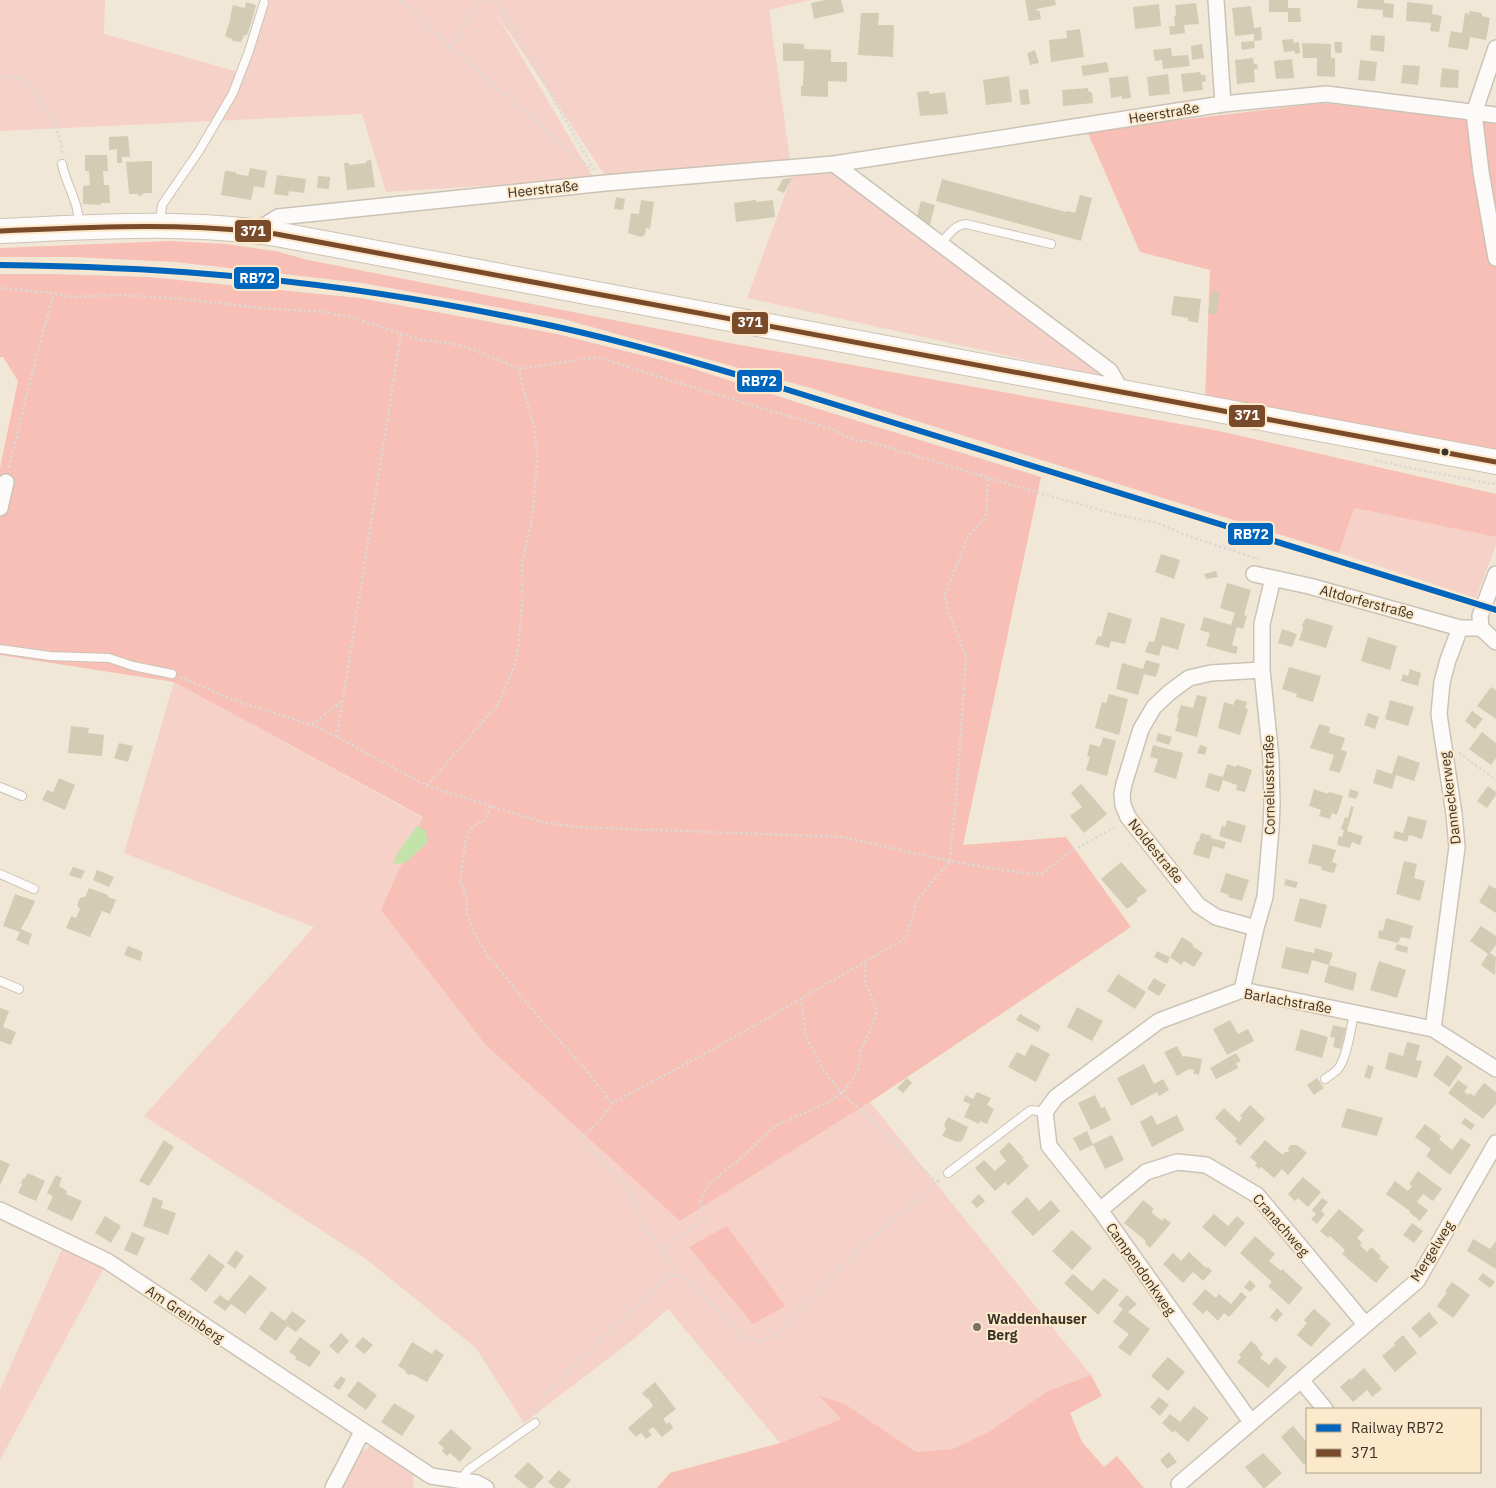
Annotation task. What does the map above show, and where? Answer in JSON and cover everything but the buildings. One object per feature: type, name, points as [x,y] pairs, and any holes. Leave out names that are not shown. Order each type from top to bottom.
[{"type":"main road","points":[[0,231],[181,225],[256,231],[1496,462]]},
{"type":"street","points":[[1216,0],[1223,104]]},
{"type":"street","points":[[1496,48],[1474,113],[1481,172],[1496,258]]},
{"type":"street","name":"Heerstraße","points":[[256,231],[278,218],[305,214],[605,183],[834,164],[1223,104],[1326,94],[1496,115]]},
{"type":"street","points":[[834,164],[1110,371],[1122,392]]},
{"type":"street","points":[[0,508],[6,482]]},
{"type":"street","name":"Altdorferstraße","points":[[1256,567],[1273,578],[1460,628],[1481,628]]},
{"type":"street","name":"Corneliusstraße","points":[[1242,990],[1265,896],[1272,805],[1271,759],[1262,670],[1262,624],[1273,578]]},
{"type":"street","points":[[1495,578],[1480,616],[1481,628],[1496,642]]},
{"type":"street","name":"Danneckerweg","points":[[1432,1029],[1457,847],[1439,714],[1442,682],[1460,628]]},
{"type":"street","name":"Noldestraße","points":[[1256,928],[1216,917],[1198,904],[1128,817],[1123,805],[1122,794],[1141,729],[1154,707],[1170,692],[1190,678],[1211,673],[1262,670]]},
{"type":"street","name":"Barlachstraße","points":[[1045,1112],[1056,1097],[1159,1021],[1242,990],[1432,1029],[1496,1069]]},
{"type":"street","name":"Campendonkweg","points":[[1045,1112],[1049,1146],[1100,1210],[1251,1422]]},
{"type":"street","name":"Mergelweg","points":[[1179,1484],[1417,1281],[1496,1143]]},
{"type":"street","name":"Cranachweg","points":[[1100,1210],[1146,1172],[1177,1162],[1206,1165],[1257,1195],[1365,1324]]},
{"type":"street","name":"Am Greimberg","points":[[0,1210],[107,1261],[431,1476],[477,1483],[486,1488]]},
{"type":"street","points":[[1301,1380],[1324,1408]]},
{"type":"street","points":[[332,1488],[362,1432]]},
{"type":"lane","points":[[160,226],[162,205],[199,151],[232,93],[249,52],[264,3]]},
{"type":"lane","points":[[62,164],[63,172],[80,217],[79,228]]},
{"type":"lane","points":[[941,244],[952,230],[959,225],[966,224],[1051,244]]},
{"type":"lane","points":[[0,649],[50,656],[109,658],[133,666],[172,674]]},
{"type":"lane","points":[[0,787],[22,796]]},
{"type":"lane","points":[[0,874],[34,889]]},
{"type":"lane","points":[[0,981],[19,989]]},
{"type":"lane","points":[[1324,1079],[1337,1070],[1342,1063],[1354,1013]]},
{"type":"lane","points":[[948,1173],[1031,1110],[1045,1112]]},
{"type":"lane","points":[[460,1480],[468,1470],[535,1423]]},
{"type":"path","points":[[401,0],[450,47],[597,174],[503,11],[494,0]]},
{"type":"path","points":[[450,47],[482,0]]},
{"type":"path","points":[[0,77],[21,79],[30,84],[61,140],[62,164]]},
{"type":"path","points":[[0,288],[54,293],[69,297],[121,295],[324,312],[350,317],[422,340],[450,342],[519,369],[597,357],[829,428],[857,441],[864,440],[1039,493],[1157,524],[1191,537],[1256,567]]},
{"type":"path","points":[[6,482],[32,373],[54,293]]},
{"type":"path","points":[[338,737],[401,334]]},
{"type":"path","points":[[427,786],[500,703],[517,659],[522,606],[522,561],[532,521],[537,462],[534,424],[519,369]]},
{"type":"path","points":[[671,1276],[673,1264],[643,1228],[630,1193],[623,1182],[581,1139],[602,1118],[612,1103],[712,1050],[906,938],[918,898],[950,861],[966,656],[944,596],[968,537],[986,517],[988,477]]},
{"type":"path","points":[[172,674],[233,700],[312,725],[338,737],[427,786],[542,822],[576,827],[842,837],[950,861],[1015,872],[1042,874],[1070,852],[1119,825],[1128,817]]},
{"type":"path","points":[[312,725],[344,700]]},
{"type":"path","points":[[1445,748],[1452,747],[1496,780]]},
{"type":"path","points":[[491,806],[484,820],[473,826],[467,835],[460,881],[467,898],[467,914],[476,936],[487,955],[612,1103]]},
{"type":"path","points":[[662,1249],[705,1219],[700,1201],[709,1184],[776,1125],[825,1104],[842,1093],[856,1073],[861,1049],[877,1010],[865,983],[865,961]]},
{"type":"path","points":[[801,998],[806,1037],[824,1071],[842,1093],[937,1183]]},
{"type":"path","points":[[535,1423],[536,1414],[544,1396],[635,1307],[671,1276],[683,1277],[693,1284],[742,1336],[758,1342],[775,1335],[858,1250],[948,1173]]},
{"type":"shaded area","points":[[0,0],[105,0],[104,34],[242,73],[261,0],[810,0],[769,10],[790,160],[606,177],[493,8],[594,179],[386,192],[362,114],[0,131]]},
{"type":"shaded area","points":[[1323,103],[1496,123],[1496,454],[1205,400],[1210,270],[1140,252],[1087,131]]},
{"type":"shaded area","points":[[794,171],[834,174],[1104,377],[747,298]]},
{"type":"shaded area","points":[[170,241],[226,244],[275,251],[308,260],[735,344],[1219,431],[1496,494],[1496,537],[1354,508],[1339,553],[814,389],[563,319],[362,283],[175,262],[74,257],[0,257],[0,248]]},
{"type":"shaded area","points":[[0,274],[149,277],[360,298],[557,334],[685,366],[1041,477],[963,845],[1066,837],[1131,927],[870,1102],[680,1221],[486,1045],[381,910],[423,817],[174,682],[0,655],[0,468],[18,381],[3,357],[0,357]]},
{"type":"shaded area","points":[[1354,508],[1496,537],[1496,545],[1476,598],[1339,553]]},
{"type":"shaded area","points":[[174,682],[423,818],[680,1221],[870,1102],[1091,1375],[1046,1392],[990,1431],[953,1449],[916,1452],[845,1404],[819,1396],[841,1419],[780,1443],[668,1309],[635,1338],[524,1423],[476,1348],[366,1259],[144,1116],[314,927],[124,853]]},
{"type":"shaded area","points":[[417,826],[425,830],[428,840],[425,845],[405,863],[393,864],[398,852]]},
{"type":"shaded area","points":[[727,1226],[785,1306],[753,1324],[689,1247]]},
{"type":"shaded area","points":[[63,1247],[104,1268],[0,1460],[0,1390]]},
{"type":"shaded area","points":[[1091,1375],[1102,1396],[1070,1413],[1082,1442],[1104,1467],[1117,1456],[1144,1488],[657,1488],[670,1473],[780,1443],[841,1419],[818,1395],[845,1404],[916,1452],[953,1449],[990,1431],[1046,1392]]},
{"type":"shaded area","points":[[370,1446],[413,1475],[414,1488],[343,1488],[362,1452]]},
{"type":"rail line","name":"RB72","points":[[0,265],[156,270],[295,282],[424,301],[582,333],[669,355],[785,389],[1496,610]]},
{"type":"transit line","name":"371","points":[[0,231],[104,227],[172,227],[242,230],[276,234],[1496,462]]},
{"type":"place","name":"Waddenhauser Berg","points":[[977,1327]]}]
